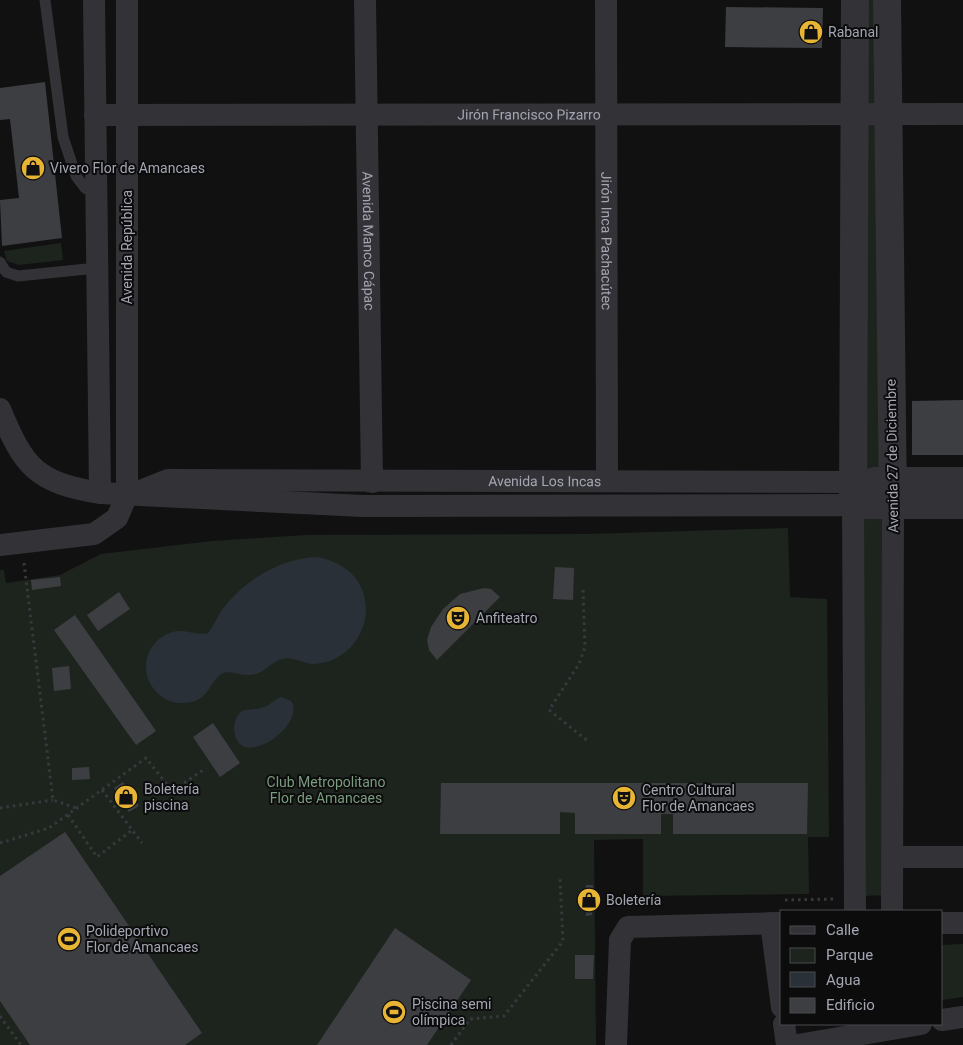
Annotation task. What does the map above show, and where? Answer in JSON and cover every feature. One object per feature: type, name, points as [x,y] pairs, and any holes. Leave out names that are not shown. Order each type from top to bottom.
[{"type":"street","points":[[94,0],[100,492]]},
{"type":"street","name":"Avenida República","points":[[126,0],[127,495]]},
{"type":"street","name":"Avenida Manco Cápac","points":[[365,0],[372,482]]},
{"type":"street","name":"Jirón Inca Pachacútec","points":[[606,0],[607,482]]},
{"type":"street","points":[[855,0],[855,910]]},
{"type":"street","name":"Avenida 27 de Diciembre","points":[[887,0],[893,492],[892,910]]},
{"type":"street","name":"Jirón Francisco Pizarro","points":[[95,116],[963,114]]},
{"type":"street","points":[[0,409],[16,447],[30,465],[50,480],[69,487],[127,495],[117,518],[94,534],[11,544]]},
{"type":"street","name":"Avenida Los Incas","points":[[127,495],[168,480],[607,482],[854,493]]},
{"type":"street","name":"Avenida Los Incas","points":[[127,495],[363,506],[893,492],[963,480]]},
{"type":"street","name":"Avenida Los Incas","points":[[893,492],[963,505]]},
{"type":"street","points":[[892,857],[963,857]]},
{"type":"street","points":[[616,1045],[620,940],[624,931],[632,926],[776,923],[780,979]]},
{"type":"street","points":[[943,923],[963,923]]},
{"type":"street","points":[[943,1020],[963,1016]]},
{"type":"street","points":[[784,1025],[787,1045]]},
{"type":"street","points":[[798,1045],[915,1025]]},
{"type":"lane","points":[[45,0],[63,137],[76,176],[85,188],[96,194]]},
{"type":"lane","points":[[0,262],[6,272],[18,276],[97,268]]},
{"type":"path","points":[[11,544],[53,800]]},
{"type":"path","points":[[583,590],[585,647],[580,664],[549,710],[589,742]]},
{"type":"path","points":[[0,843],[49,828],[146,758],[172,791],[206,768]]},
{"type":"path","points":[[102,790],[142,844]]},
{"type":"path","points":[[0,808],[53,800],[76,808]]},
{"type":"path","points":[[68,815],[97,856],[132,830]]},
{"type":"path","points":[[451,1045],[470,1019],[504,1016],[563,941],[560,878]]},
{"type":"path","points":[[777,901],[836,899]]},
{"type":"path","points":[[0,1016],[20,1045]]},
{"type":"green space","points":[[862,0],[879,0],[880,109],[863,109]]},
{"type":"green space","points":[[862,120],[880,120],[881,475],[862,474]]},
{"type":"green space","points":[[61,243],[63,260],[19,265],[7,261],[4,251]]},
{"type":"green space","points":[[863,515],[886,515],[884,895],[864,896]]},
{"type":"green space","name":"Club Metropolitano Flor de Amancaes","points":[[788,528],[790,597],[827,599],[829,837],[808,837],[809,894],[643,896],[643,839],[594,840],[596,1045],[0,1045],[0,570],[4,570],[6,583],[60,575],[101,554],[212,541],[306,535],[586,534]]},
{"type":"green space","points":[[963,944],[963,997],[943,1000],[943,945]]},
{"type":"water","points":[[318,557],[334,562],[349,571],[363,591],[366,612],[364,624],[360,635],[345,652],[335,659],[324,663],[312,664],[285,658],[259,673],[246,675],[230,672],[223,673],[218,676],[203,696],[189,703],[170,701],[153,689],[147,676],[147,659],[150,651],[161,638],[169,633],[178,631],[208,633],[231,599],[252,580],[290,561]]},
{"type":"water","points":[[281,697],[291,701],[293,711],[289,722],[281,733],[257,747],[246,747],[237,741],[234,727],[238,715],[245,710],[259,709]]},
{"type":"building","points":[[726,7],[823,8],[822,48],[725,47]]},
{"type":"building","points":[[45,82],[62,238],[2,246],[0,200],[19,198],[10,119],[0,120],[0,88]]},
{"type":"building","points":[[963,400],[963,455],[912,455],[912,401]]},
{"type":"building","points":[[555,567],[574,568],[573,600],[553,599]]},
{"type":"building","points":[[60,577],[61,586],[32,590],[31,580]]},
{"type":"building","name":"Anfiteatro","points":[[484,588],[491,589],[500,597],[437,660],[429,650],[427,640],[431,627],[443,609],[460,594]]},
{"type":"building","points":[[119,592],[130,609],[98,631],[87,615]]},
{"type":"building","points":[[75,615],[156,731],[136,745],[54,630]]},
{"type":"building","points":[[69,666],[71,689],[54,691],[52,668]]},
{"type":"building","points":[[213,723],[240,763],[220,777],[193,737]]},
{"type":"building","points":[[89,767],[90,779],[72,780],[72,768]]},
{"type":"building","name":"Boletería piscina","points":[[123,782],[139,806],[129,812],[114,788]]},
{"type":"building","name":"Centro Cultural Flor de Amancaes","points":[[441,783],[808,783],[807,834],[673,834],[673,814],[661,814],[661,834],[575,834],[575,813],[560,812],[560,834],[440,834]]},
{"type":"building","name":"Polideportivo Flor de Amancaes","points":[[65,832],[202,1033],[185,1045],[30,1045],[0,1001],[0,876]]},
{"type":"building","name":"Boletería","points":[[586,885],[593,885],[592,915],[586,916]]},
{"type":"building","name":"Piscina semi olímpica","points":[[395,928],[471,980],[427,1045],[317,1045]]},
{"type":"building","points":[[575,955],[594,955],[593,979],[575,979]]},
{"type":"place","name":"Rabanal","points":[[811,32]]},
{"type":"place","name":"Vivero Flor de Amancaes","points":[[33,168]]},
{"type":"place","name":"Anfiteatro","points":[[458,618]]},
{"type":"place","name":"Boletería piscina","points":[[126,797]]},
{"type":"place","name":"Centro Cultural Flor de Amancaes","points":[[624,798]]},
{"type":"place","name":"Boletería","points":[[589,900]]},
{"type":"place","name":"Polideportivo Flor de Amancaes","points":[[69,939]]},
{"type":"place","name":"Piscina semi olímpica","points":[[394,1012]]}]
